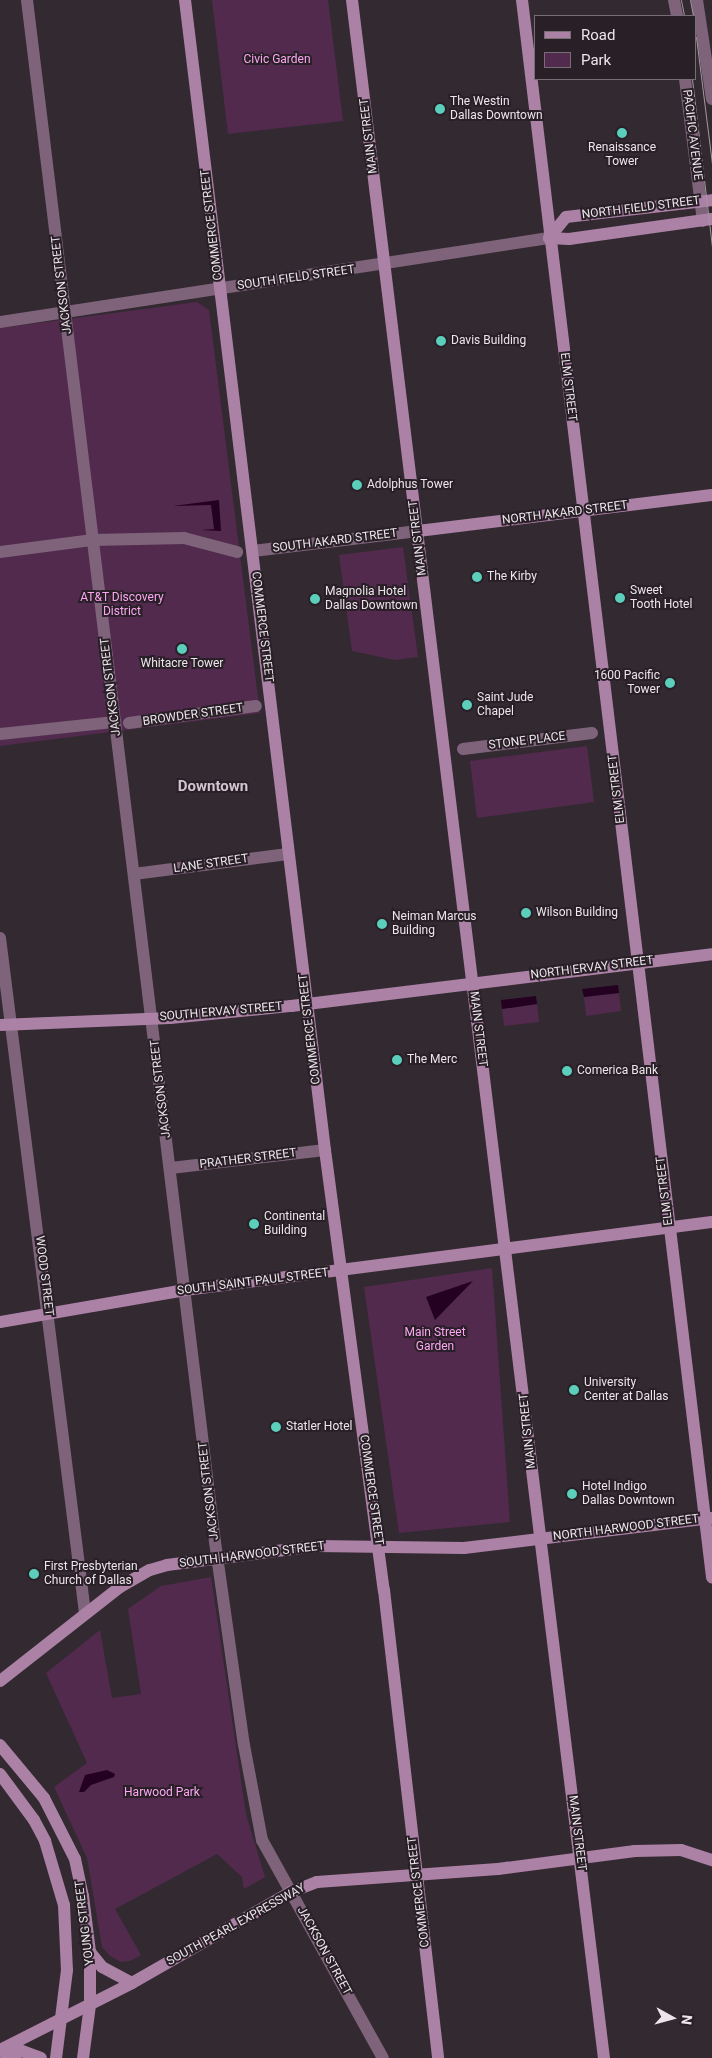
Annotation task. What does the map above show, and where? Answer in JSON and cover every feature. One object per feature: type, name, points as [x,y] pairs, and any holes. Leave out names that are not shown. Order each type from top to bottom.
[{"type":"main road","name":"COMMERCE STREET","points":[[185,0],[219,289],[253,551],[288,854],[378,1548],[438,2058]]},
{"type":"main road","name":"MAIN STREET","points":[[352,0],[472,984],[507,1249],[540,1539],[581,1859],[604,2058]]},
{"type":"main road","name":"ELM STREET","points":[[522,0],[670,1228],[708,1518],[712,1578]]},
{"type":"main road","name":"NORTH FIELD STREET","points":[[550,238],[566,217],[706,201]]},
{"type":"main road","name":"NORTH FIELD STREET","points":[[550,238],[569,239],[707,220]]},
{"type":"main road","name":"NORTH AKARD STREET","points":[[418,531],[712,495]]},
{"type":"main road","name":"NORTH ERVAY STREET","points":[[472,984],[712,954]]},
{"type":"main road","name":"SOUTH ERVAY STREET","points":[[5,1024],[153,1018],[307,1004],[472,984]]},
{"type":"main road","name":"SOUTH SAINT PAUL STREET","points":[[0,1322],[185,1290],[712,1222]]},
{"type":"main road","name":"NORTH HARWOOD STREET","points":[[540,1539],[708,1518]]},
{"type":"main road","name":"SOUTH HARWOOD STREET","points":[[0,1681],[84,1613],[150,1570],[218,1558],[316,1546],[449,1548],[540,1539]]},
{"type":"main road","name":"YOUNG STREET","points":[[0,1745],[32,1779],[61,1827],[80,1880],[90,1952],[90,2005],[83,2058]]},
{"type":"main road","name":"YOUNG STREET","points":[[0,1774],[34,1820],[58,1876],[68,1939],[62,2017],[56,2058]]},
{"type":"main road","name":"SOUTH PEARL EXPRESSWAY","points":[[0,2050],[132,1983],[291,1892],[318,1882],[417,1875],[666,1849],[712,1860]]},
{"type":"main road","points":[[90,1952],[102,1967],[132,1983]]},
{"type":"main road","points":[[6,2058],[22,2051],[41,2058]]},
{"type":"street","name":"JACKSON STREET","points":[[27,0],[218,1558],[258,1824],[272,1860],[383,2058]]},
{"type":"street","points":[[674,0],[676,15]]},
{"type":"street","name":"PACIFIC AVENUE","points":[[697,0],[712,99]]},
{"type":"street","name":"PACIFIC AVENUE","points":[[685,80],[706,201],[707,220]]},
{"type":"street","name":"NORTH FIELD STREET","points":[[385,264],[550,238]]},
{"type":"street","name":"SOUTH FIELD STREET","points":[[0,322],[385,264]]},
{"type":"street","name":"SOUTH AKARD STREET","points":[[253,551],[418,531]]},
{"type":"street","points":[[0,552],[93,540],[184,538],[237,552]]},
{"type":"street","name":"BROWDER STREET","points":[[129,723],[256,706]]},
{"type":"street","points":[[0,734],[115,722]]},
{"type":"street","name":"STONE PLACE","points":[[462,749],[592,733]]},
{"type":"street","name":"LANE STREET","points":[[134,874],[288,854]]},
{"type":"street","name":"WOOD STREET","points":[[0,938],[5,1024],[49,1314],[84,1613]]},
{"type":"street","name":"PRATHER STREET","points":[[171,1168],[325,1150]]},
{"type":"green space","name":"Civic Garden","points":[[212,0],[328,0],[343,121],[228,134]]},
{"type":"green space","name":"AT&T Discovery District","points":[[197,302],[209,310],[260,713],[0,746],[0,328]]},
{"type":"green space","points":[[403,547],[418,657],[395,660],[352,651],[339,555]]},
{"type":"green space","points":[[587,746],[594,802],[477,818],[470,761]]},
{"type":"green space","points":[[619,993],[621,1011],[586,1016],[584,997]]},
{"type":"green space","points":[[537,1004],[539,1022],[504,1026],[502,1009]]},
{"type":"green space","name":"Main Street Garden","points":[[492,1268],[510,1522],[399,1533],[364,1287]]},
{"type":"green space","name":"Harwood Park","points":[[211,1577],[246,1814],[265,1877],[244,1889],[242,1877],[217,1854],[115,1909],[141,1955],[130,1961],[121,1962],[110,1956],[102,1947],[87,1858],[54,1787],[87,1763],[46,1673],[100,1630],[112,1698],[141,1694],[128,1609],[161,1586]]},
{"type":"shaded area","points":[[219,500],[221,531],[201,530],[214,529],[211,505],[173,506]]},
{"type":"shaded area","points":[[618,985],[619,993],[584,997],[582,989]]},
{"type":"shaded area","points":[[536,996],[537,1004],[502,1009],[501,1000]]},
{"type":"shaded area","points":[[473,1281],[435,1320],[426,1297]]},
{"type":"shaded area","points":[[107,1770],[115,1774],[114,1777],[91,1785],[84,1792],[79,1792],[85,1775]]},
{"type":"tram line","points":[[681,0],[684,15]]},
{"type":"tram line","points":[[690,0],[693,15]]},
{"type":"tram line","points":[[697,45],[712,164]]},
{"type":"tram line","points":[[692,80],[712,246]]},
{"type":"place","name":"The Westin Dallas Downtown","points":[[440,109]]},
{"type":"place","name":"Renaissance Tower","points":[[622,133]]},
{"type":"place","name":"Davis Building","points":[[441,341]]},
{"type":"place","name":"Adolphus Tower","points":[[357,485]]},
{"type":"place","name":"The Kirby","points":[[477,577]]},
{"type":"place","name":"Sweet Tooth Hotel","points":[[620,598]]},
{"type":"place","name":"Magnolia Hotel Dallas Downtown","points":[[315,599]]},
{"type":"place","name":"Whitacre Tower","points":[[182,649]]},
{"type":"place","name":"1600 Pacific Tower","points":[[670,683]]},
{"type":"place","name":"Saint Jude Chapel","points":[[467,705]]},
{"type":"place","name":"Wilson Building","points":[[526,913]]},
{"type":"place","name":"Neiman Marcus Building","points":[[382,924]]},
{"type":"place","name":"The Merc","points":[[397,1060]]},
{"type":"place","name":"Comerica Bank","points":[[567,1071]]},
{"type":"place","name":"Continental Building","points":[[254,1224]]},
{"type":"place","name":"University Center at Dallas","points":[[574,1390]]},
{"type":"place","name":"Statler Hotel","points":[[276,1427]]},
{"type":"place","name":"Hotel Indigo Dallas Downtown","points":[[572,1494]]},
{"type":"place","name":"First Presbyterian Church of Dallas","points":[[34,1574]]},
{"type":"district","name":"Downtown","points":[[213,787]]}]
